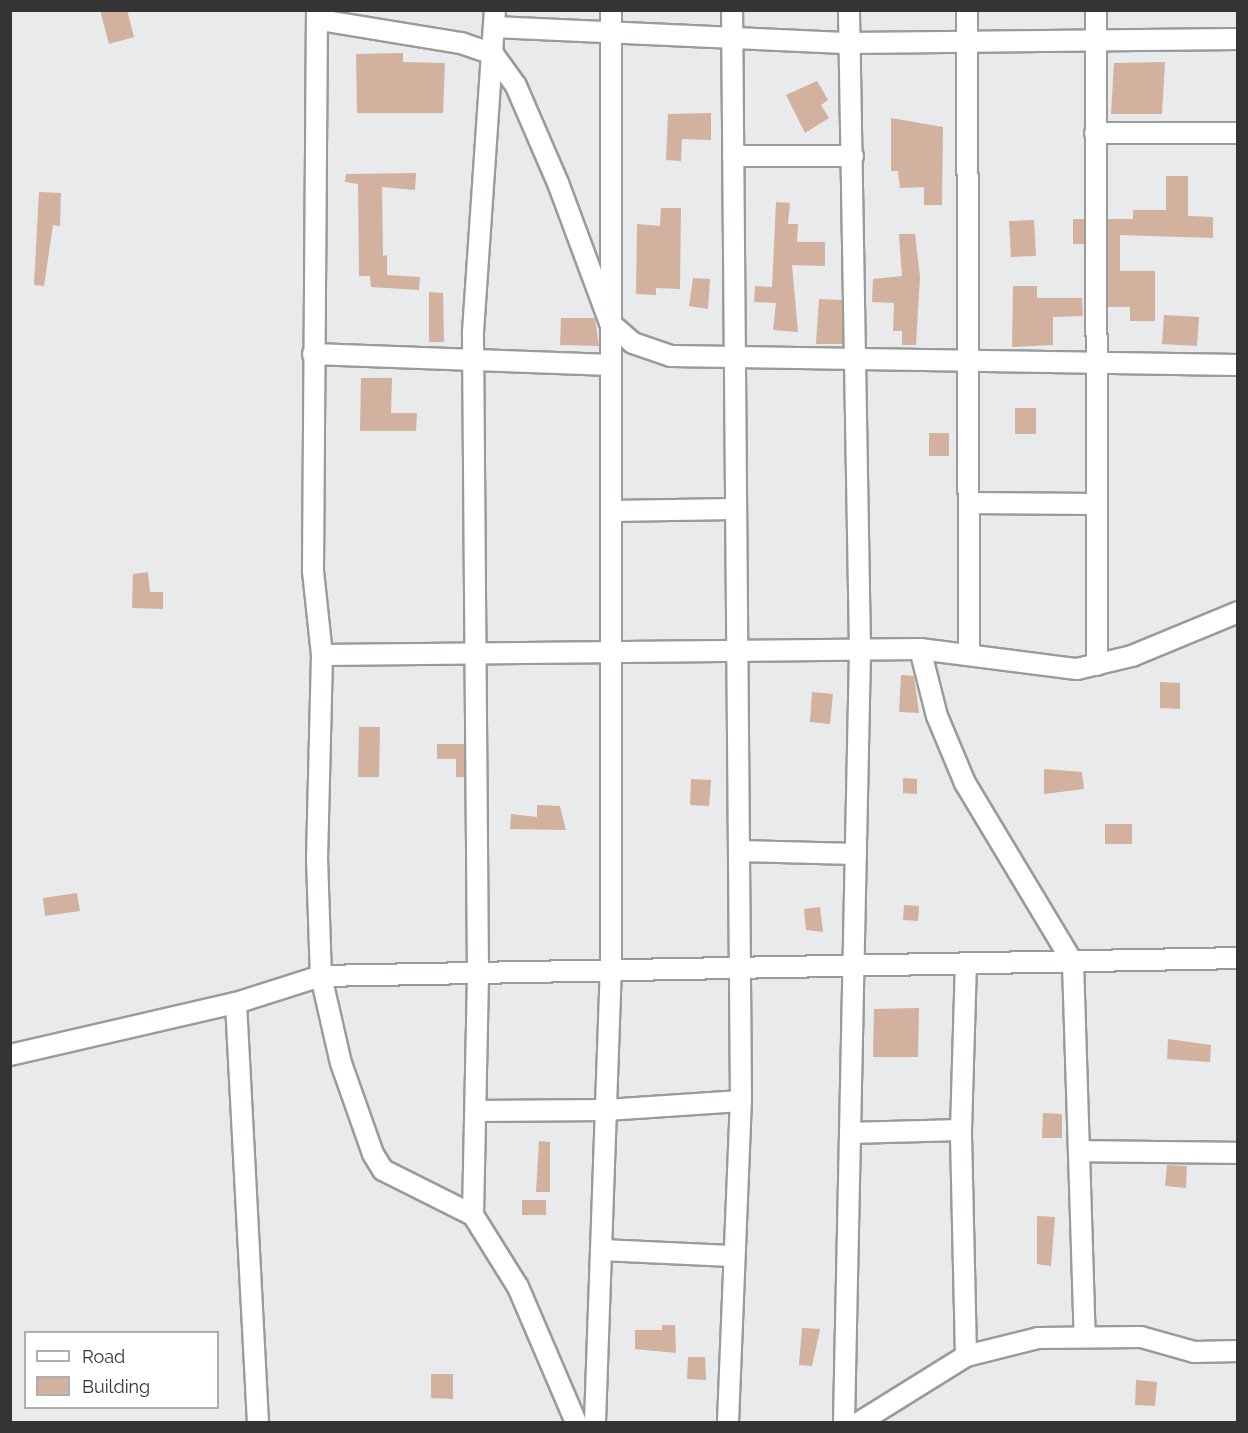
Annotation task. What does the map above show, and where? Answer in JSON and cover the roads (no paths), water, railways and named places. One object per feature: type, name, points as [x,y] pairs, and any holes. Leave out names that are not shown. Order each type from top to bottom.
[{"type":"street","points":[[596,1422],[611,972],[611,10]]},
{"type":"street","points":[[728,1422],[732,1256],[741,1101],[735,651],[732,10]]},
{"type":"street","points":[[844,1422],[860,649],[858,360],[849,10]]},
{"type":"street","points":[[967,10],[971,361],[969,652]]},
{"type":"street","points":[[1096,10],[1094,363],[1097,665]]},
{"type":"street","points":[[576,1422],[518,1287],[473,1215],[383,1170],[354,1104],[321,976],[317,858],[322,655],[313,572],[313,354],[318,15],[461,43],[493,54],[516,86],[554,172],[610,323],[633,343],[671,356],[1238,365]]},
{"type":"street","points":[[473,1215],[478,974],[473,360],[494,19],[610,31],[732,35],[850,43],[1238,39]]},
{"type":"street","points":[[1095,133],[1238,133]]},
{"type":"street","points":[[733,156],[853,156]]},
{"type":"street","points":[[313,354],[611,365]]},
{"type":"street","points":[[969,503],[1095,504]]},
{"type":"street","points":[[611,511],[734,508]]},
{"type":"street","points":[[322,655],[920,649],[969,652],[1057,669],[1097,665],[1132,656],[1238,612]]},
{"type":"street","points":[[920,649],[937,716],[965,783],[1073,963],[1085,1337]]},
{"type":"street","points":[[739,851],[856,854]]},
{"type":"street","points":[[10,1056],[236,1002],[321,976],[1238,958]]},
{"type":"street","points":[[966,964],[961,1130],[966,1356]]},
{"type":"street","points":[[236,1002],[258,1422]]},
{"type":"street","points":[[476,1111],[606,1110],[741,1101]]},
{"type":"street","points":[[850,1133],[961,1130]]},
{"type":"street","points":[[1079,1151],[1238,1153]]},
{"type":"street","points":[[601,1250],[732,1256]]},
{"type":"street","points":[[861,1422],[966,1356],[1038,1338],[1141,1337],[1194,1352],[1238,1351]]}]
